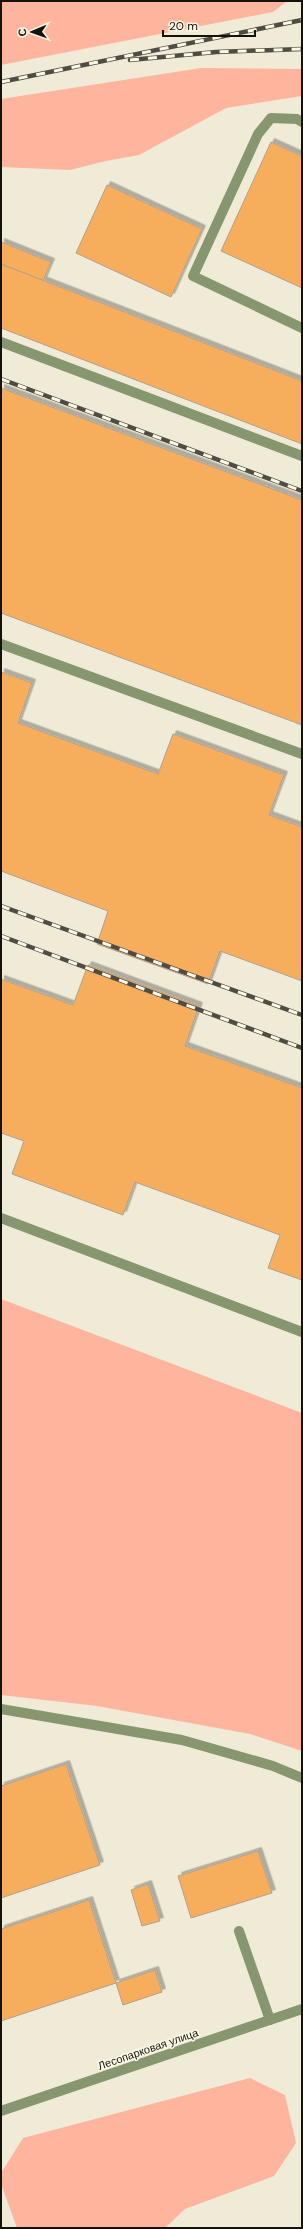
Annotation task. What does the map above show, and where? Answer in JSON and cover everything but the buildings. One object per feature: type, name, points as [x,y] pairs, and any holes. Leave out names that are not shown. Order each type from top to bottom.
[{"type":"street","points":[[302,122],[297,119],[271,118],[258,134],[193,276],[302,328]]},
{"type":"street","points":[[1,342],[302,456]]},
{"type":"street","points":[[1,644],[302,754]]},
{"type":"street","points":[[1,1218],[302,1332]]},
{"type":"street","points":[[1,1709],[182,1740],[273,1766],[302,1778]]},
{"type":"street","points":[[239,1931],[270,2020]]},
{"type":"street","name":"Лесопарковая улица","points":[[1,2110],[302,2009]]},
{"type":"shaded area","points":[[1,1],[287,1],[273,12],[1,65]]},
{"type":"shaded area","points":[[201,68],[302,69],[302,96],[226,108],[139,155],[70,170],[1,167],[1,99]]},
{"type":"shaded area","points":[[1,1299],[302,1413],[302,1751],[250,1734],[97,1706],[1,1695]]},
{"type":"shaded area","points":[[250,2078],[285,2095],[296,2143],[274,2176],[185,2209],[165,2228],[17,2228],[1,2184],[1,2173],[23,2138]]},
{"type":"railway","points":[[1,82],[302,20]]},
{"type":"railway","points":[[130,60],[216,52],[302,49]]},
{"type":"railway","points":[[1,379],[302,491]]},
{"type":"railway","points":[[1,906],[302,1015]]},
{"type":"railway","points":[[1,936],[302,1048]]}]
